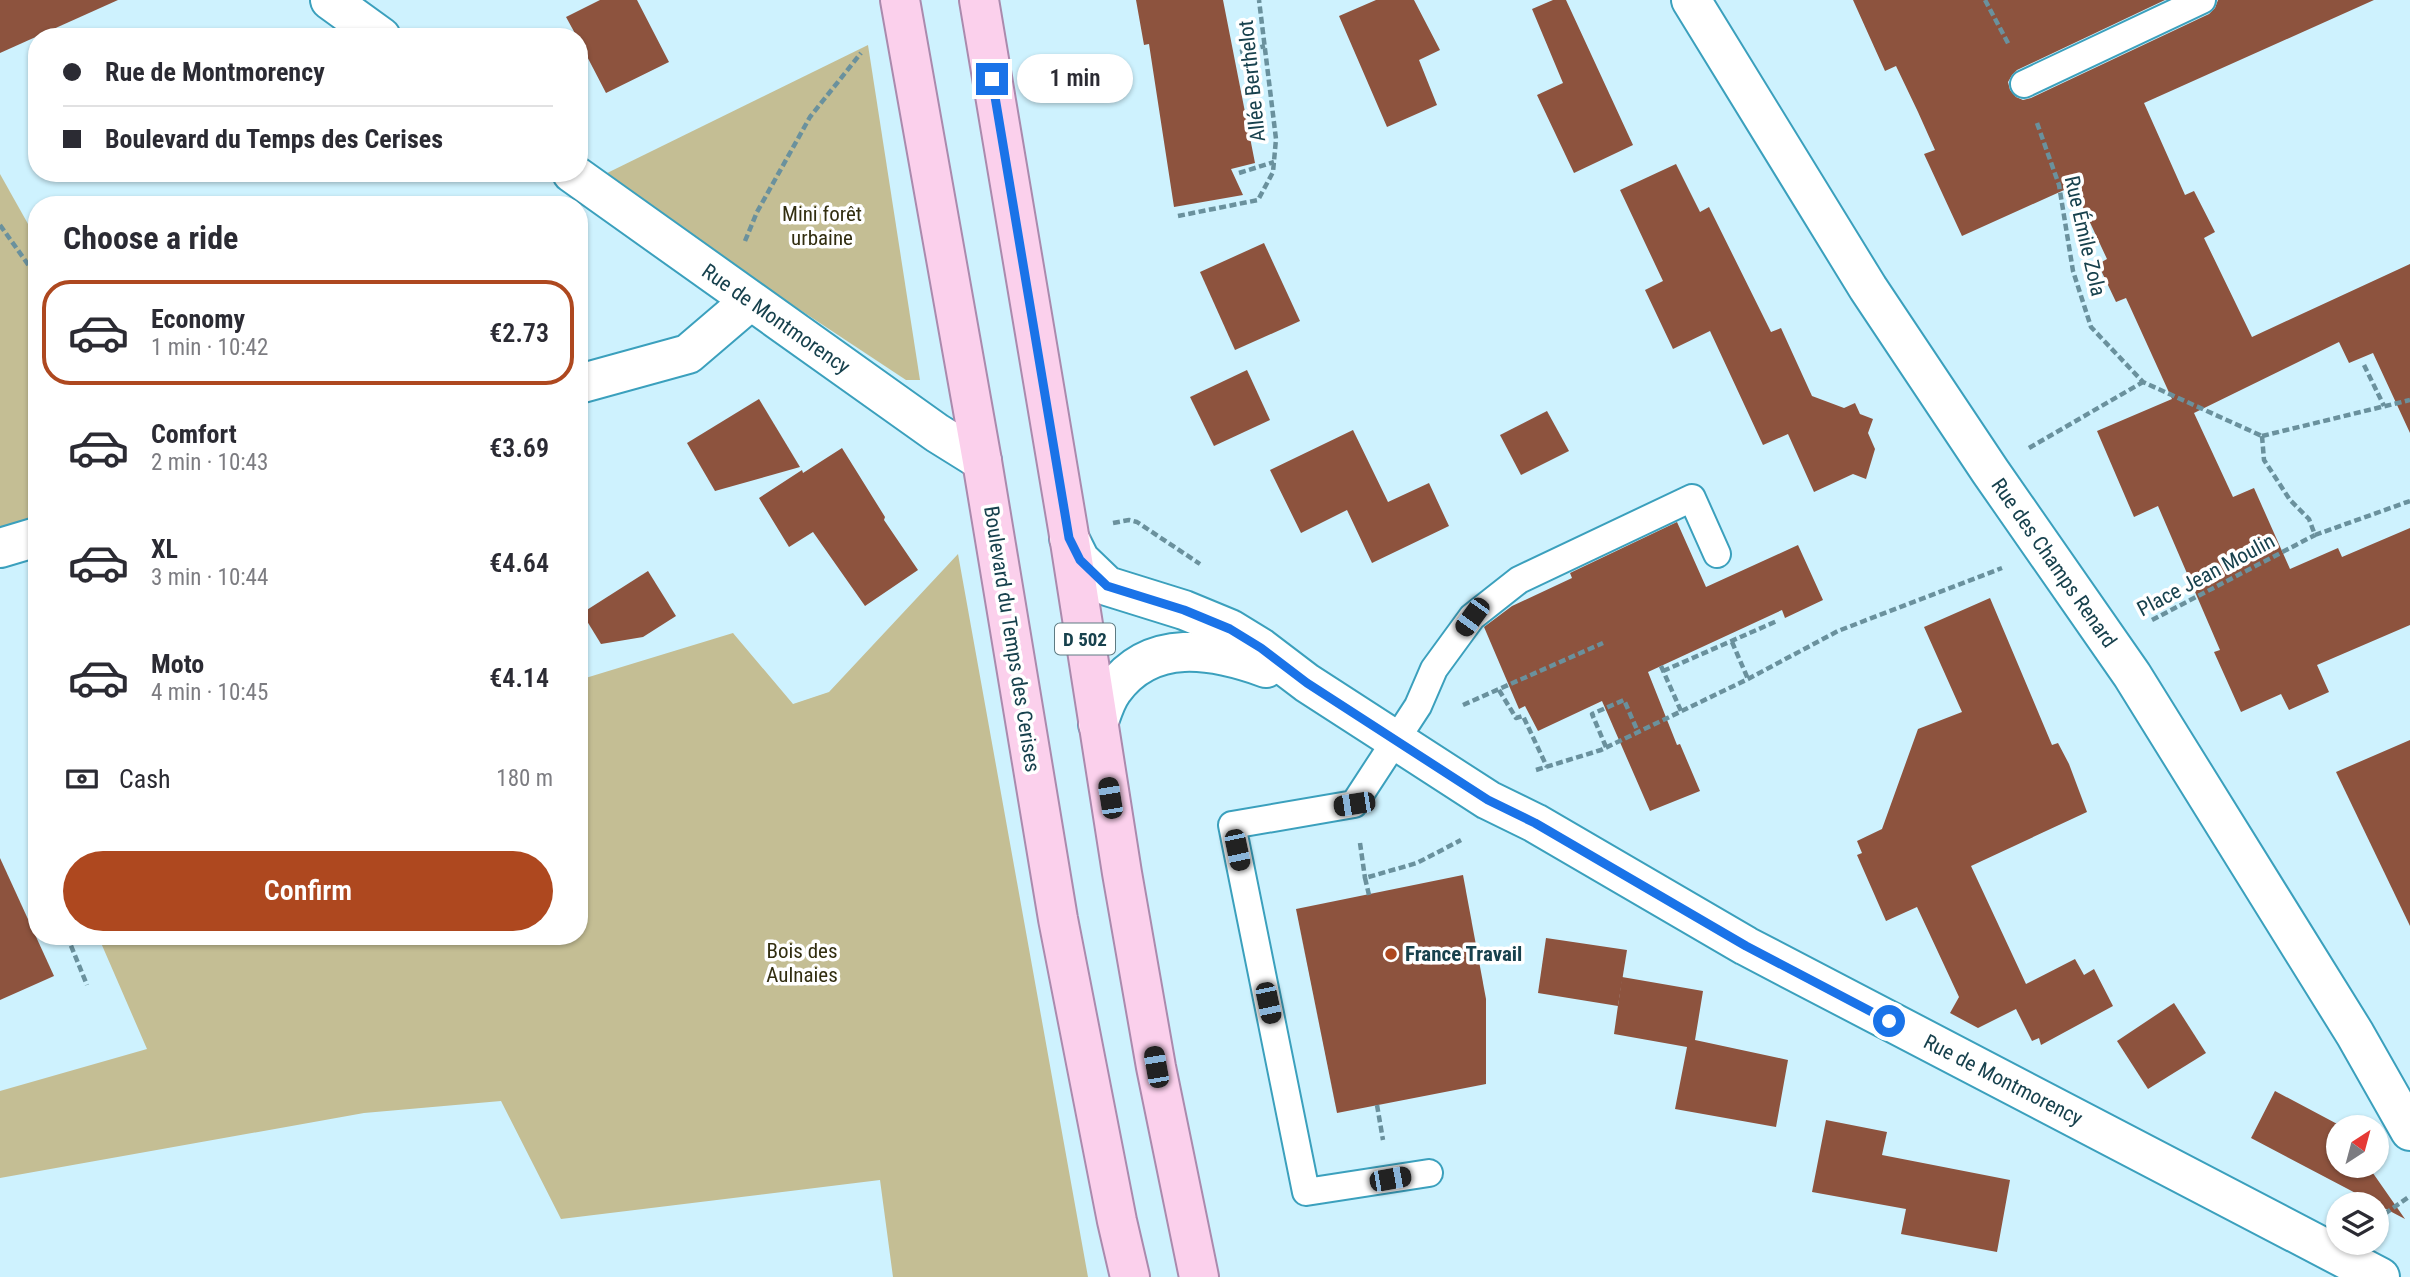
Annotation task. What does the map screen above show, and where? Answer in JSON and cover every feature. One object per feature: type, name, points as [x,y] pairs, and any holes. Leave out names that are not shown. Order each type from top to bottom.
[{"type":"main road","name":"D 502","points":[[979,0],[1156,1067],[1199,1277]]},
{"type":"main road","name":"Boulevard du Temps des Cerises","points":[[899,5],[982,461],[1058,919],[1130,1277]]},
{"type":"street","points":[[330,0],[369,28]]},
{"type":"street","name":"Rue des Champs Renard","points":[[1691,0],[1868,288],[1990,471],[2110,642],[2355,1034],[2410,1131]]},
{"type":"street","name":"Rue de Montmorency","points":[[585,182],[937,433],[982,461]]},
{"type":"street","points":[[588,382],[688,354],[738,292]]},
{"type":"street","name":"Rue de Montmorency","points":[[1069,538],[1080,560],[1107,586],[1184,610],[1230,629],[1261,648],[1307,683],[1488,800],[1535,823],[1746,946],[2379,1277]]},
{"type":"street","points":[[0,548],[28,540]]},
{"type":"street","name":"Rue de Montmorency","points":[[1098,724],[1112,690],[1139,666],[1165,653],[1212,652],[1241,659],[1307,683]]},
{"type":"lane","points":[[2024,84],[2202,0]]},
{"type":"lane","points":[[1429,1172],[1306,1192],[1232,825],[1354,804],[1418,706],[1434,669],[1472,617],[1519,580],[1692,498],[1717,554]]},
{"type":"path","name":"Allée Berthelot","points":[[1178,216],[1258,200],[1273,172],[1276,139],[1259,0]]},
{"type":"path","name":"Rue Émile Zola","points":[[1984,0],[2013,52],[2059,185],[2073,271],[2091,327],[2143,382],[2262,436]]},
{"type":"path","points":[[738,292],[757,212],[810,117],[868,45]]},
{"type":"path","points":[[1240,52],[1265,46]]},
{"type":"path","points":[[1239,173],[1273,162]]},
{"type":"path","points":[[0,225],[28,264]]},
{"type":"path","points":[[2364,365],[2384,406]]},
{"type":"path","points":[[1990,471],[2143,382]]},
{"type":"path","points":[[2315,535],[2309,519],[2290,500],[2264,460],[2262,436],[2410,400]]},
{"type":"path","name":"Place Jean Moulin","points":[[2110,642],[2315,535],[2410,501]]},
{"type":"path","points":[[1534,770],[1606,747],[1748,679],[1838,631],[2006,566],[2042,545]]},
{"type":"path","points":[[1681,711],[1662,668],[1732,642],[1777,621]]},
{"type":"path","points":[[1732,642],[1748,679]]},
{"type":"path","points":[[1460,706],[1603,643]]},
{"type":"path","points":[[1499,690],[1516,718],[1523,716],[1547,767]]},
{"type":"path","points":[[1606,747],[1592,714],[1624,700],[1638,732]]},
{"type":"path","points":[[1369,895],[1365,878],[1417,863],[1463,839],[1488,800]]},
{"type":"path","points":[[71,945],[87,985]]},
{"type":"path","points":[[2389,1211],[2410,1196]]},
{"type":"green space","name":"Mini forêt urbaine","points":[[868,45],[920,380],[906,380],[599,177]]},
{"type":"green space","points":[[0,174],[28,224],[28,540],[0,548]]},
{"type":"green space","name":"Bois des Aulnaies","points":[[958,554],[1088,1277],[893,1277],[880,1180],[561,1219],[501,1101],[364,1113],[0,1178],[0,1091],[147,1049],[102,945],[588,945],[588,677],[733,633],[793,704],[829,692]]},
{"type":"building","points":[[0,0],[118,0],[56,28],[28,28],[28,40],[0,53]]},
{"type":"building","points":[[600,0],[637,0],[669,62],[606,93],[588,58],[588,28],[572,28],[566,17]]},
{"type":"building","points":[[1136,0],[1223,0],[1255,163],[1231,169],[1243,195],[1174,207],[1149,44],[1144,45]]},
{"type":"building","points":[[1376,0],[1414,0],[1440,50],[1419,60],[1437,105],[1387,127],[1339,16]]},
{"type":"building","points":[[1553,0],[1566,0],[1633,145],[1574,173],[1537,95],[1563,83],[1532,9]]},
{"type":"building","points":[[1853,0],[2165,0],[2017,70],[2008,82],[2010,90],[2023,100],[2209,14],[2218,0],[2374,0],[2144,103],[2185,195],[2194,191],[2215,232],[2204,238],[2252,337],[2410,264],[2410,433],[2373,353],[2349,363],[2339,342],[2194,413],[2233,497],[2254,488],[2290,569],[2338,548],[2342,557],[2410,528],[2410,625],[2317,665],[2329,692],[2289,710],[2281,694],[2241,712],[2214,652],[2220,650],[2158,506],[2134,517],[2097,431],[2172,399],[2126,298],[2116,302],[2098,264],[2107,259],[2073,186],[1962,236],[1924,154],[1935,150],[1918,112],[1896,66],[1885,71]]},
{"type":"building","points":[[1676,164],[1700,212],[1709,207],[1771,332],[1781,328],[1812,396],[1844,408],[1855,403],[1860,414],[1873,419],[1868,433],[1875,449],[1866,479],[1853,474],[1814,492],[1788,434],[1763,445],[1710,331],[1673,349],[1645,290],[1663,281],[1620,190]]},
{"type":"building","points":[[1264,243],[1300,321],[1235,350],[1200,272]]},
{"type":"building","points":[[1247,370],[1270,420],[1214,446],[1190,397]]},
{"type":"building","points":[[759,399],[800,467],[715,491],[687,443]]},
{"type":"building","points":[[1547,411],[1569,451],[1521,475],[1500,435]]},
{"type":"building","points":[[1353,430],[1388,502],[1429,483],[1449,526],[1372,563],[1347,510],[1301,533],[1270,470]]},
{"type":"building","points":[[842,448],[885,517],[884,520],[918,570],[865,606],[813,532],[789,547],[759,498]]},
{"type":"building","points":[[1677,522],[1706,587],[1798,545],[1823,600],[1785,618],[1782,610],[1648,672],[1677,745],[1680,744],[1700,791],[1650,811],[1602,701],[1538,731],[1525,706],[1519,709],[1484,627],[1512,606],[1572,578],[1570,573]]},
{"type":"building","points":[[648,571],[676,616],[643,637],[601,644],[588,623],[588,609]]},
{"type":"building","points":[[1990,598],[2052,745],[2058,743],[2069,764],[2087,812],[1971,866],[2026,984],[2075,959],[2084,975],[2094,969],[2113,1006],[2041,1045],[2039,1038],[2032,1041],[2016,1009],[1978,1028],[1950,1013],[1959,997],[1917,907],[1886,921],[1857,855],[1862,853],[1857,841],[1882,829],[1918,729],[1962,712],[1924,627]]},
{"type":"building","points":[[2410,740],[2410,926],[2336,772]]},
{"type":"building","points":[[0,858],[28,919],[28,945],[40,945],[54,976],[0,1000]]},
{"type":"building","name":"France Travail","points":[[1463,875],[1486,999],[1486,1084],[1337,1113],[1296,909]]},
{"type":"building","points":[[1546,938],[1627,950],[1618,1006],[1538,993]]},
{"type":"building","points":[[1622,977],[1703,991],[1695,1040],[1788,1060],[1776,1127],[1675,1109],[1687,1047],[1614,1034]]},
{"type":"building","points":[[2174,1003],[2206,1053],[2148,1089],[2117,1041]]},
{"type":"building","points":[[2275,1091],[2326,1118],[2326,1177],[2251,1138]]},
{"type":"building","points":[[1826,1120],[1887,1132],[1882,1155],[2010,1180],[1997,1252],[1901,1234],[1906,1209],[1812,1192]]},
{"type":"building","points":[[2327,1178],[2376,1178],[2386,1192],[2354,1192]]},
{"type":"building","points":[[2389,1196],[2405,1219],[2389,1211]]},
{"type":"place","name":"France Travail","points":[[1391,954]]},
{"type":"route","points":[[992,79],[1069,538],[1080,560],[1094,576],[1116,590],[1184,610],[1230,629],[1261,648],[1307,683],[1488,800],[1535,823],[1746,946],[1889,1021]]}]
